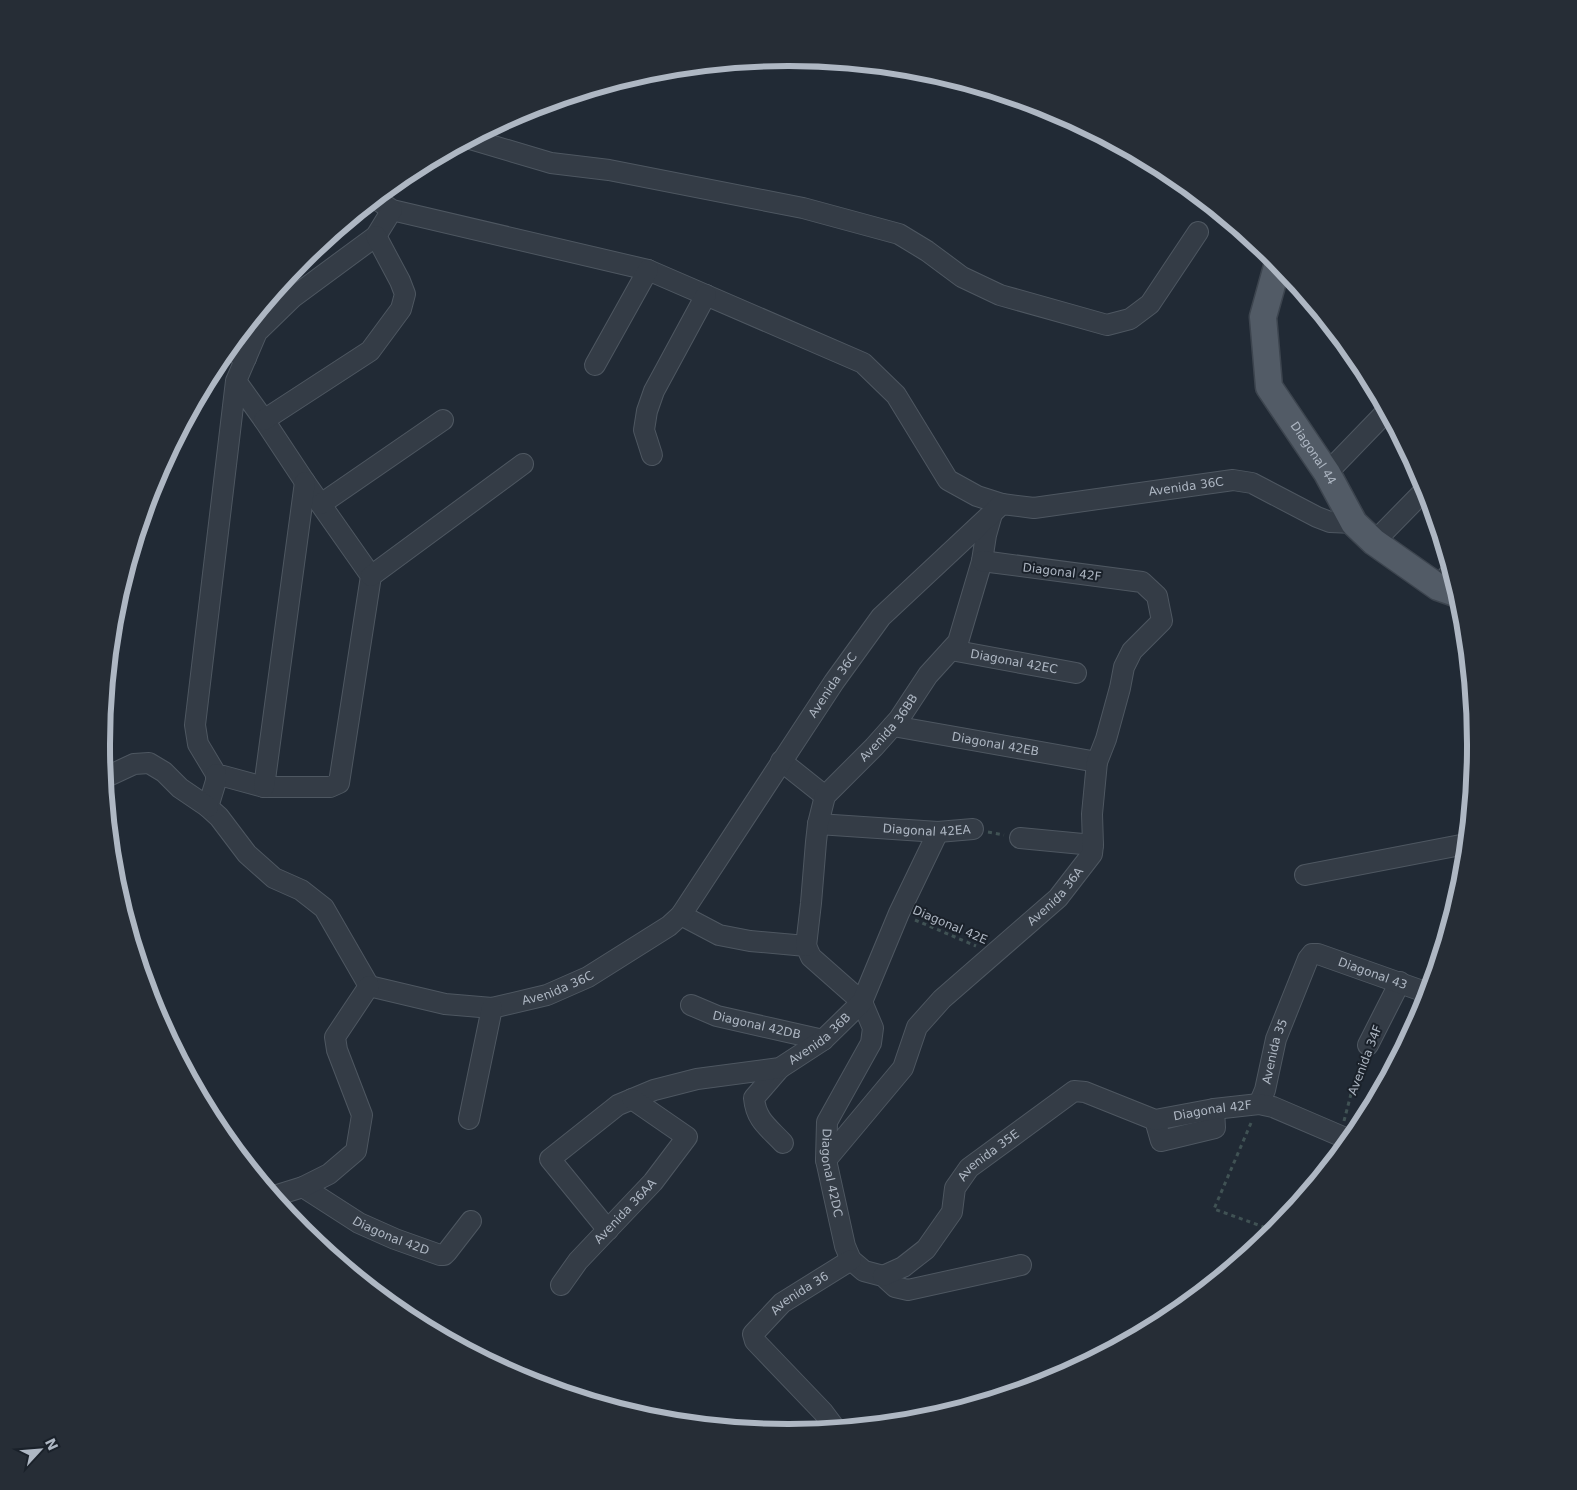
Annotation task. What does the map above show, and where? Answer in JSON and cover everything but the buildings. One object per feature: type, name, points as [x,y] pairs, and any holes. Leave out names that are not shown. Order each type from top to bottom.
[{"type":"main road","name":"Diagonal 44","points":[[1275,273],[1263,317],[1269,387],[1327,473],[1354,524],[1374,542],[1447,583]]},
{"type":"street","points":[[478,141],[551,163],[609,170],[803,208],[899,234],[927,251],[962,277],[1000,295],[1107,325],[1130,319],[1150,304],[1198,232]]},
{"type":"street","points":[[381,203],[392,210],[648,270],[863,363],[896,395],[948,480],[997,509]]},
{"type":"street","points":[[208,807],[216,781],[216,774],[198,744],[194,725],[236,381],[237,354],[292,298],[376,236],[392,210]]},
{"type":"street","points":[[264,420],[370,351],[401,310],[405,294],[400,280],[376,236]]},
{"type":"street","points":[[595,365],[648,270]]},
{"type":"street","points":[[652,455],[644,430],[646,411],[654,391],[706,295]]},
{"type":"street","points":[[236,381],[372,576]]},
{"type":"street","points":[[1327,473],[1382,416]]},
{"type":"street","points":[[320,504],[443,420]]},
{"type":"street","points":[[216,774],[264,787],[330,788],[338,783],[372,576],[523,464]]},
{"type":"street","name":"Avenida 36C","points":[[369,986],[446,1004],[492,1008],[546,995],[588,977],[669,926],[681,914],[834,682],[881,618],[997,509],[1034,508],[1233,480],[1252,483],[1330,522],[1354,524]]},
{"type":"street","points":[[264,787],[305,482]]},
{"type":"street","points":[[1374,542],[1420,495]]},
{"type":"street","name":"Avenida 36BB","points":[[825,796],[893,726],[928,675],[958,642],[982,561],[986,535],[997,509]]},
{"type":"street","name":"Diagonal 42F","points":[[982,561],[1142,582]]},
{"type":"street","name":"Avenida 36A","points":[[826,1160],[903,1068],[917,1028],[942,999],[1058,898],[1092,854],[1092,814],[1097,762],[1108,731],[1124,667],[1132,651],[1162,621],[1157,596],[1142,582]]},
{"type":"street","name":"Diagonal 42EC","points":[[951,650],[1076,673]]},
{"type":"street","name":"Diagonal 42EB","points":[[893,726],[1097,762]]},
{"type":"street","points":[[681,914],[719,935],[750,941],[806,946],[818,824],[825,796],[781,761]]},
{"type":"street","points":[[111,775],[134,764],[149,763],[164,772],[180,788],[208,807],[247,854],[274,878],[301,890],[324,908],[369,986],[335,1037],[337,1050],[362,1115],[356,1151],[329,1174],[303,1187],[279,1194]]},
{"type":"street","name":"Diagonal 42EA","points":[[818,824],[938,832],[973,829]]},
{"type":"street","name":"Avenida 36B","points":[[608,1230],[550,1160],[618,1105],[654,1090],[697,1079],[780,1068],[823,1040],[862,1002],[898,913],[938,832]]},
{"type":"street","points":[[1020,838],[1093,844]]},
{"type":"street","points":[[1305,875],[1459,845]]},
{"type":"street","name":"Diagonal 42DC","points":[[806,946],[811,957],[862,1002],[872,1028],[871,1043],[827,1122],[826,1160],[844,1246],[850,1260]]},
{"type":"street","name":"Avenida 35","points":[[1260,1104],[1265,1090],[1276,1039],[1308,959],[1312,954],[1318,954]]},
{"type":"street","name":"Diagonal 43","points":[[1318,954],[1421,990]]},
{"type":"street","name":"Avenida 34F","points":[[1368,1045],[1400,982]]},
{"type":"street","name":"Diagonal 42DB","points":[[691,1005],[717,1016],[823,1040]]},
{"type":"street","points":[[469,1119],[492,1008]]},
{"type":"street","points":[[780,1068],[754,1098],[761,1120],[783,1143]]},
{"type":"street","name":"Diagonal 42F","points":[[1074,1091],[1084,1092],[1156,1120],[1214,1109],[1260,1104],[1273,1107],[1342,1137]]},
{"type":"street","name":"Avenida 35E","points":[[883,1276],[904,1267],[926,1249],[952,1212],[954,1188],[969,1168],[1074,1091]]},
{"type":"street","name":"Avenida 36AA","points":[[561,1285],[578,1260],[652,1182],[687,1137],[632,1099]]},
{"type":"street","name":"Diagonal 42D","points":[[303,1187],[359,1224],[440,1255],[444,1255],[447,1252],[471,1221]]},
{"type":"street","points":[[850,1260],[864,1271],[883,1276],[895,1287],[908,1290],[1021,1265]]},
{"type":"street","name":"Avenida 36","points":[[831,1422],[754,1341],[753,1334],[782,1303],[850,1260]]},
{"type":"path","name":"Diagonal 42EA","points":[[973,829],[1020,838]]},
{"type":"path","name":"Diagonal 42E","points":[[898,913],[994,954]]},
{"type":"path","name":"Avenida 34F","points":[[1344,1134],[1345,1120],[1352,1090],[1368,1045]]},
{"type":"path","points":[[1260,1104],[1214,1209],[1265,1228]]}]
